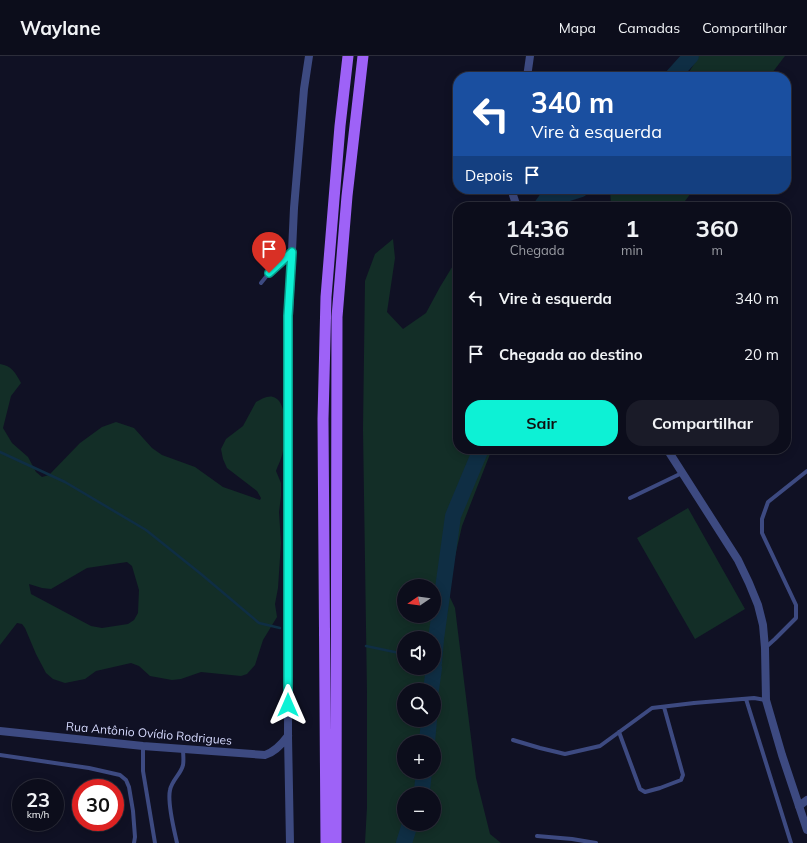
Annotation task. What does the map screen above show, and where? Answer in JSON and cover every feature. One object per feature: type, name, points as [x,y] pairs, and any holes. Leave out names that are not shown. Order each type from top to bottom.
[{"type":"main road","points":[[326,843],[323,427],[325,350],[327,289],[340,126],[348,56]]},
{"type":"main road","points":[[336,843],[337,317],[347,196],[363,56]]},
{"type":"street","points":[[290,843],[288,736],[288,316],[294,208],[304,89],[309,56]]},
{"type":"street","points":[[528,72],[530,56]]},
{"type":"street","points":[[670,454],[738,560],[758,605],[763,625],[765,648],[766,700],[782,755],[807,830]]},
{"type":"street","name":"Rua Antônio Ovídio Rodrigues","points":[[0,731],[143,746],[265,755],[270,754],[288,736]]},
{"type":"street","points":[[799,806],[807,800]]},
{"type":"lane","points":[[261,283],[269,273],[292,252]]},
{"type":"lane","points":[[765,648],[796,618],[796,604],[762,534],[762,519],[768,502],[807,471]]},
{"type":"lane","points":[[630,498],[682,472]]},
{"type":"lane","points":[[513,740],[565,754],[600,746],[652,708],[754,698],[766,700]]},
{"type":"lane","points":[[746,699],[791,843]]},
{"type":"lane","points":[[619,732],[640,789],[645,792],[682,780],[683,775],[664,707]]},
{"type":"lane","points":[[143,746],[143,771],[155,843]]},
{"type":"lane","points":[[177,843],[169,799],[172,782],[183,765],[183,749]]},
{"type":"lane","points":[[0,755],[89,768],[120,775],[126,780],[129,787],[133,811],[134,843]]},
{"type":"lane","points":[[537,836],[596,843]]},
{"type":"green space","points":[[699,56],[785,56],[773,72],[689,72]]},
{"type":"green space","points":[[610,194],[690,194],[684,202],[611,202]]},
{"type":"green space","points":[[393,239],[395,258],[387,312],[403,329],[426,313],[453,266],[453,454],[490,454],[462,526],[447,591],[455,608],[476,778],[490,834],[501,843],[365,843],[367,807],[367,693],[363,429],[365,281],[375,254]]},
{"type":"green space","points":[[0,364],[8,366],[13,370],[21,383],[11,396],[3,428],[12,443],[28,457],[36,472],[42,477],[49,475],[80,443],[102,427],[116,422],[134,428],[152,448],[162,455],[195,467],[223,487],[260,500],[261,498],[257,491],[227,468],[221,449],[226,439],[243,426],[256,402],[269,397],[273,397],[278,400],[282,405],[284,412],[285,429],[281,459],[276,471],[281,483],[279,512],[281,543],[278,588],[275,604],[277,617],[263,640],[255,665],[247,674],[241,676],[201,672],[181,679],[172,680],[150,676],[139,666],[131,663],[96,671],[85,679],[65,683],[53,679],[46,673],[22,624],[17,623],[0,645]],"holes":[[[127,562],[132,566],[139,590],[138,613],[134,620],[128,624],[102,628],[91,626],[31,594],[29,584],[51,589],[87,568]]]},
{"type":"green space","points":[[688,508],[745,609],[695,639],[637,538]]},
{"type":"waterway","points":[[677,72],[691,56]]},
{"type":"waterway","points":[[545,202],[546,200],[565,194]]},
{"type":"waterway","points":[[0,452],[65,482],[146,530],[259,623],[280,628]]},
{"type":"waterway","points":[[437,631],[453,516],[479,454]]},
{"type":"waterway","points":[[366,646],[397,653]]},
{"type":"waterway","points":[[432,683],[433,675]]},
{"type":"waterway","points":[[428,727],[428,735]]},
{"type":"waterway","points":[[422,787],[423,779]]},
{"type":"waterway","points":[[404,843],[408,831]]},
{"type":"route","points":[[269,273],[292,252],[288,316],[288,705]]}]
